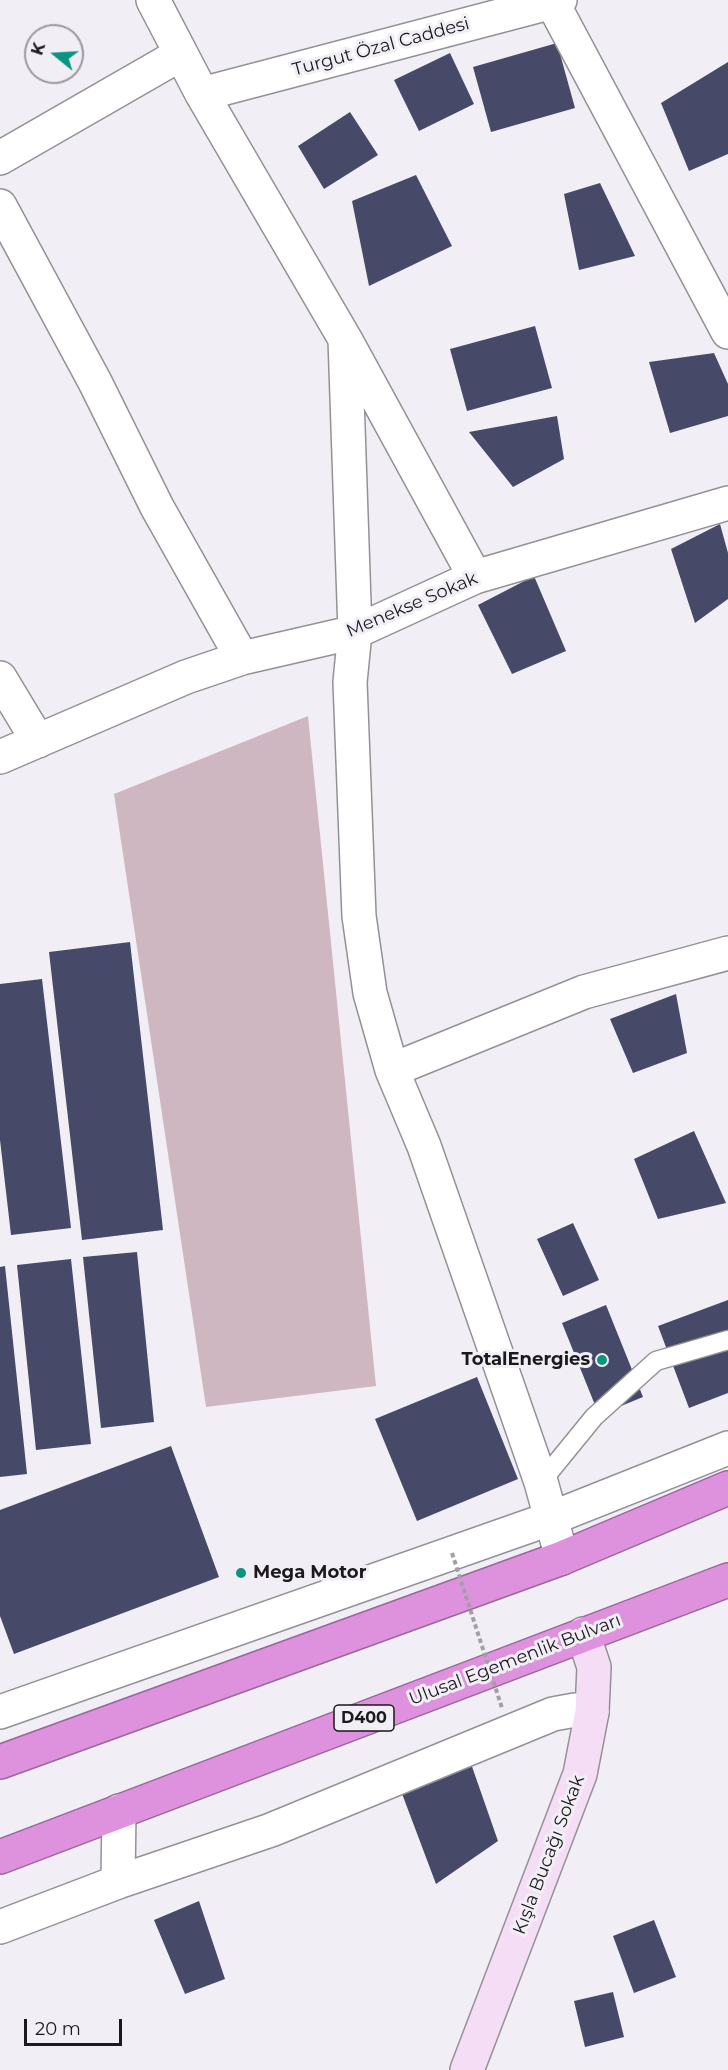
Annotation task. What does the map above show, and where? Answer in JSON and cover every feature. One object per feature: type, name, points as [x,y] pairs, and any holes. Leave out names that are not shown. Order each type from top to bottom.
[{"type":"highway","points":[[0,1762],[562,1558],[728,1488]]},
{"type":"highway","name":"Ulusal Egemenlik Bulvarı","points":[[0,1857],[728,1580]]},
{"type":"street","points":[[153,0],[202,94],[345,339],[475,577]]},
{"type":"street","points":[[554,1],[728,332]]},
{"type":"street","name":"Turgut Özal Caddesi","points":[[202,94],[554,1]]},
{"type":"street","points":[[0,158],[181,54]]},
{"type":"street","points":[[0,206],[94,382],[157,507],[243,658]]},
{"type":"street","points":[[345,339],[354,632],[350,682],[359,916],[370,993],[392,1070],[424,1146],[541,1482],[562,1558]]},
{"type":"street","name":"Menekse Sokak","points":[[0,757],[186,677],[243,658],[354,632],[475,577],[728,503]]},
{"type":"street","points":[[0,678],[38,741]]},
{"type":"street","points":[[392,1070],[584,992],[728,953]]},
{"type":"street","points":[[0,1712],[552,1518],[728,1448]]},
{"type":"street","name":"Kışla Bucağı Sokak","points":[[467,2070],[580,1774],[592,1712],[594,1667],[583,1634]]},
{"type":"street","points":[[0,1927],[118,1882],[271,1830],[553,1714],[575,1710],[592,1712]]},
{"type":"street","points":[[118,1882],[119,1811]]},
{"type":"lane","points":[[541,1482],[594,1417],[656,1360],[728,1340]]},
{"type":"path","points":[[452,1553],[502,1708]]},
{"type":"shaded area","points":[[308,716],[376,1386],[206,1407],[114,794]]},
{"type":"building","points":[[557,43],[575,108],[491,132],[473,67]]},
{"type":"building","points":[[450,53],[474,104],[419,131],[394,80]]},
{"type":"building","points":[[728,62],[728,154],[689,171],[661,103]]},
{"type":"building","points":[[350,112],[378,155],[324,189],[298,146]]},
{"type":"building","points":[[416,175],[452,246],[369,286],[352,201]]},
{"type":"building","points":[[600,183],[635,256],[579,270],[564,194]]},
{"type":"building","points":[[535,326],[552,388],[467,411],[450,349]]},
{"type":"building","points":[[714,353],[728,384],[728,416],[670,433],[649,362]]},
{"type":"building","points":[[557,416],[564,459],[513,487],[469,432]]},
{"type":"building","points":[[720,524],[728,553],[728,599],[695,623],[671,549]]},
{"type":"building","points":[[534,576],[566,651],[512,674],[478,605]]},
{"type":"building","points":[[130,942],[163,1230],[82,1240],[49,952]]},
{"type":"building","points":[[42,979],[71,1228],[11,1235],[0,1140],[0,984]]},
{"type":"building","points":[[676,994],[687,1053],[633,1073],[610,1019]]},
{"type":"building","points":[[694,1131],[726,1203],[658,1219],[634,1159]]},
{"type":"building","points":[[573,1223],[599,1280],[563,1296],[537,1239]]},
{"type":"building","points":[[137,1252],[154,1422],[101,1428],[83,1257]]},
{"type":"building","points":[[71,1259],[91,1444],[36,1450],[17,1265]]},
{"type":"building","points":[[5,1266],[27,1474],[0,1477],[0,1267]]},
{"type":"building","points":[[728,1300],[728,1393],[689,1408],[658,1326]]},
{"type":"building","name":"TotalEnergies","points":[[606,1305],[643,1397],[599,1415],[562,1323]]},
{"type":"building","points":[[477,1377],[518,1479],[417,1521],[375,1419]]},
{"type":"building","points":[[171,1446],[219,1577],[14,1654],[0,1616],[0,1510]]},
{"type":"building","points":[[469,1758],[498,1841],[436,1884],[398,1783]]},
{"type":"building","points":[[199,1901],[225,1979],[185,1994],[154,1920]]},
{"type":"building","points":[[654,1920],[676,1977],[634,1993],[613,1936]]},
{"type":"building","points":[[613,1992],[624,2037],[585,2047],[574,2001]]},
{"type":"place","name":"TotalEnergies","points":[[602,1360]]},
{"type":"place","name":"Mega Motor","points":[[241,1573]]}]
